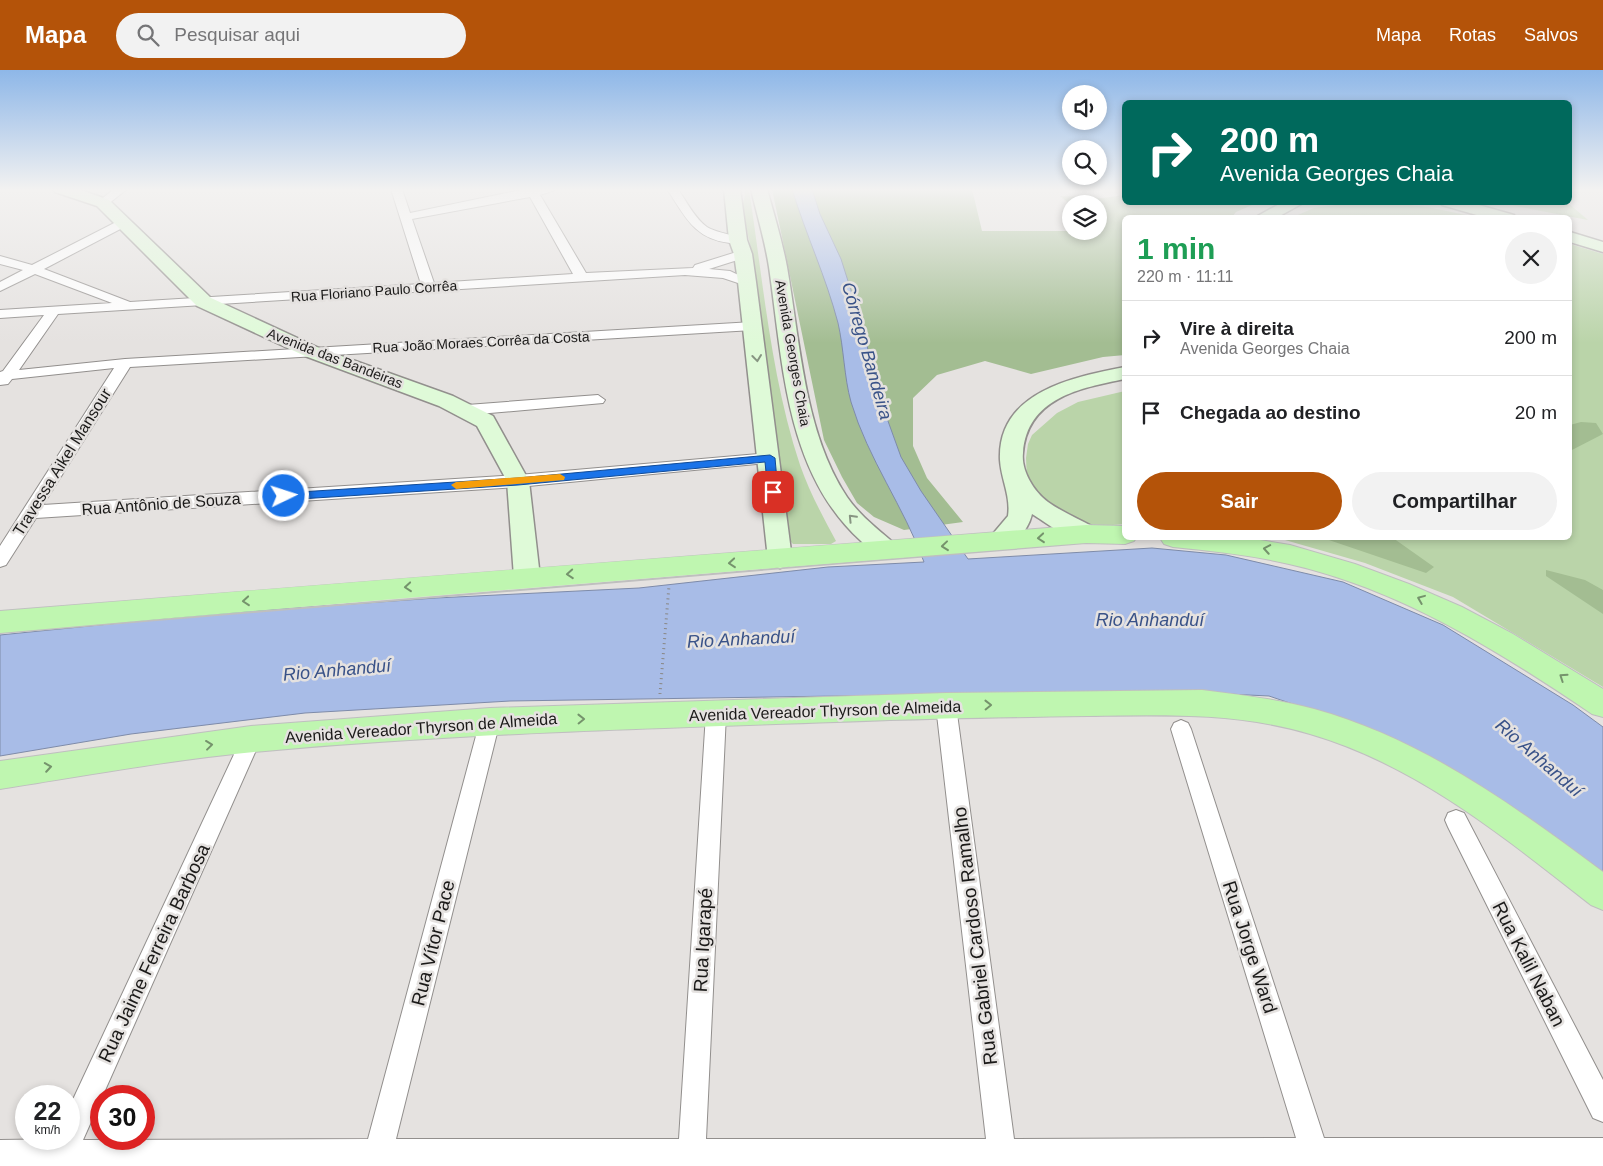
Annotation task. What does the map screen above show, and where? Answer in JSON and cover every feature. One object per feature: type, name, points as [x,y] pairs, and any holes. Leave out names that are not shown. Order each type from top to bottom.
[{"type":"main road","points":[[0,622],[527,577],[887,551],[1086,534],[1122,535]]},
{"type":"main road","points":[[1191,540],[1270,549],[1356,572],[1441,608],[1544,664],[1603,705]]},
{"type":"main road","name":"Avenida Vereador Thyrson de Almeida","points":[[0,775],[251,739],[490,721],[946,706],[1202,702],[1273,712],[1315,722],[1390,752],[1456,787],[1514,825],[1603,893]]},
{"type":"street","points":[[0,287],[89,240]]},
{"type":"street","name":"Avenida das Bandeiras","points":[[142,240],[204,302],[312,352],[467,410],[485,421],[506,456],[518,481],[527,577]]},
{"type":"street","points":[[414,240],[429,287]]},
{"type":"street","points":[[560,240],[582,278]]},
{"type":"street","points":[[723,240],[762,256],[778,265]]},
{"type":"street","points":[[740,240],[770,458],[780,559]]},
{"type":"street","name":"Avenida Georges Chaia","points":[[772,240],[778,265],[798,396],[812,450],[836,498],[850,517],[887,551]]},
{"type":"street","points":[[1580,240],[1603,247]]},
{"type":"street","points":[[685,271],[741,247]]},
{"type":"street","points":[[0,260],[33,269],[130,306]]},
{"type":"street","name":"Rua Floriano Paulo Corrêa","points":[[0,314],[685,271],[725,274],[747,282]]},
{"type":"street","points":[[2,378],[54,311]]},
{"type":"street","name":"Rua João Moraes Corrêa da Costa","points":[[2,378],[125,363],[753,326]]},
{"type":"street","name":"Travessa Aikel Mansour","points":[[0,560],[125,363]]},
{"type":"street","points":[[986,542],[1018,521],[1020,498],[1011,459],[1013,440],[1020,423],[1030,409],[1048,395],[1069,385],[1122,374]]},
{"type":"street","points":[[467,410],[598,400]]},
{"type":"street","name":"Rua Antônio de Souza","points":[[30,512],[518,481],[770,458]]},
{"type":"street","points":[[1015,477],[1038,507],[1086,534]]},
{"type":"street","name":"Rua Gabriel Cardoso Ramalho","points":[[946,706],[1002,1160]]},
{"type":"street","name":"Rua Igarapé","points":[[691,1160],[716,714]]},
{"type":"street","name":"Rua Vítor Pace","points":[[377,1160],[490,721]]},
{"type":"street","name":"Rua Jorge Ward","points":[[1180,729],[1317,1159]]},
{"type":"street","name":"Rua Jaime Ferreira Barbosa","points":[[59,1160],[251,739]]},
{"type":"street","name":"Rua Kalil Naban","points":[[1456,820],[1603,1108]]},
{"type":"street","points":[[0,1154],[59,1160],[1002,1160],[1317,1159],[1603,1152]]},
{"type":"path","points":[[659,703],[670,580]]},
{"type":"green space","points":[[749,240],[756,240],[775,363],[790,432],[808,484],[836,541],[831,544],[793,544],[789,540],[762,347]]},
{"type":"green space","points":[[783,240],[1122,240],[1122,355],[1103,357],[1031,374],[985,361],[937,375],[913,398],[913,446],[927,478],[963,522],[904,530],[874,517],[857,503],[824,440]]},
{"type":"green space","points":[[1572,245],[1603,254],[1603,687],[1453,597],[1365,563],[1285,540],[1572,540]]},
{"type":"green space","points":[[1122,392],[1122,524],[1090,527],[1048,506],[1027,481],[1026,458],[1028,444],[1032,435],[1057,413],[1078,402]]},
{"type":"green space","points":[[1581,422],[1596,423],[1603,434],[1572,450],[1572,424]]},
{"type":"green space","points":[[1329,540],[1396,540],[1434,567],[1426,573]]},
{"type":"green space","points":[[1546,570],[1585,580],[1603,590],[1603,614],[1546,576]]},
{"type":"water","name":"Rio Anhanduí","points":[[809,240],[832,240],[841,259],[862,325],[880,399],[901,457],[921,491],[968,559],[1152,548],[1226,555],[1343,582],[1443,625],[1573,705],[1603,727],[1603,884],[1390,737],[1269,696],[1165,691],[510,701],[305,713],[131,734],[0,756],[0,635],[209,614],[436,598],[639,588],[828,567],[924,562],[907,522],[876,463],[858,423],[845,373],[838,323],[828,289]]},
{"type":"slow traffic","points":[[456,485],[560,477]]},
{"type":"route","points":[[284,496],[518,481],[770,458],[773,492]]},
{"type":"water label","name":"Córrego Bandeira","points":[[867,351]]}]
